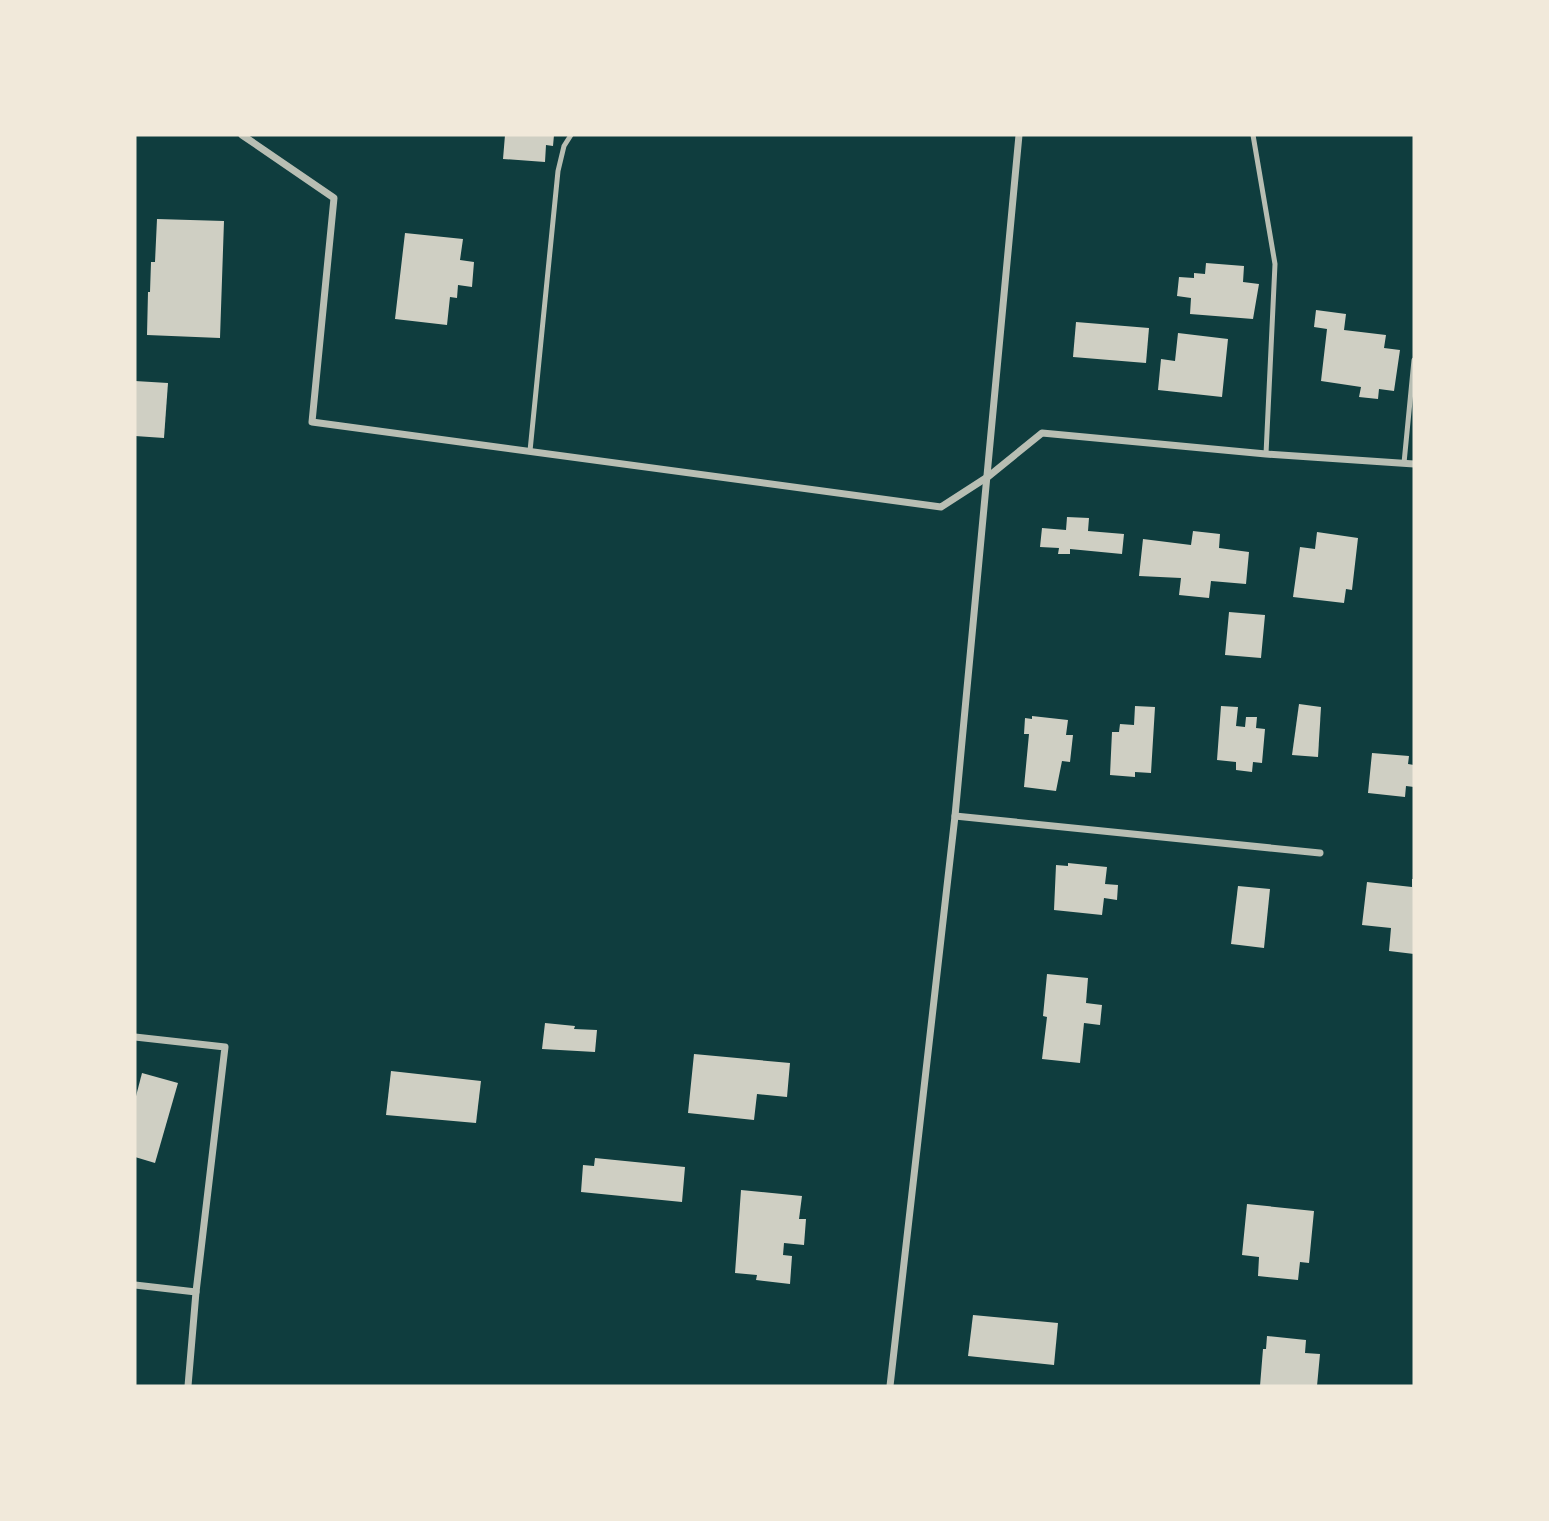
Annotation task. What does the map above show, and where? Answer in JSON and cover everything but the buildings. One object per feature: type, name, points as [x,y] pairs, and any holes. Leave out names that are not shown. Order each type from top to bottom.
[{"type":"street","points":[[242,135],[334,198],[312,422],[941,507],[989,476],[1042,433],[1266,454],[1414,464]]},
{"type":"street","points":[[890,1386],[955,816],[1019,135]]},
{"type":"street","points":[[955,816],[1320,853]]},
{"type":"street","points":[[135,1037],[225,1047],[196,1292],[188,1386]]},
{"type":"street","points":[[135,1285],[196,1292]]},
{"type":"lane","points":[[530,451],[558,171],[564,146],[571,135]]},
{"type":"lane","points":[[1253,135],[1275,264],[1266,454]]},
{"type":"lane","points":[[1404,463],[1414,360]]}]
